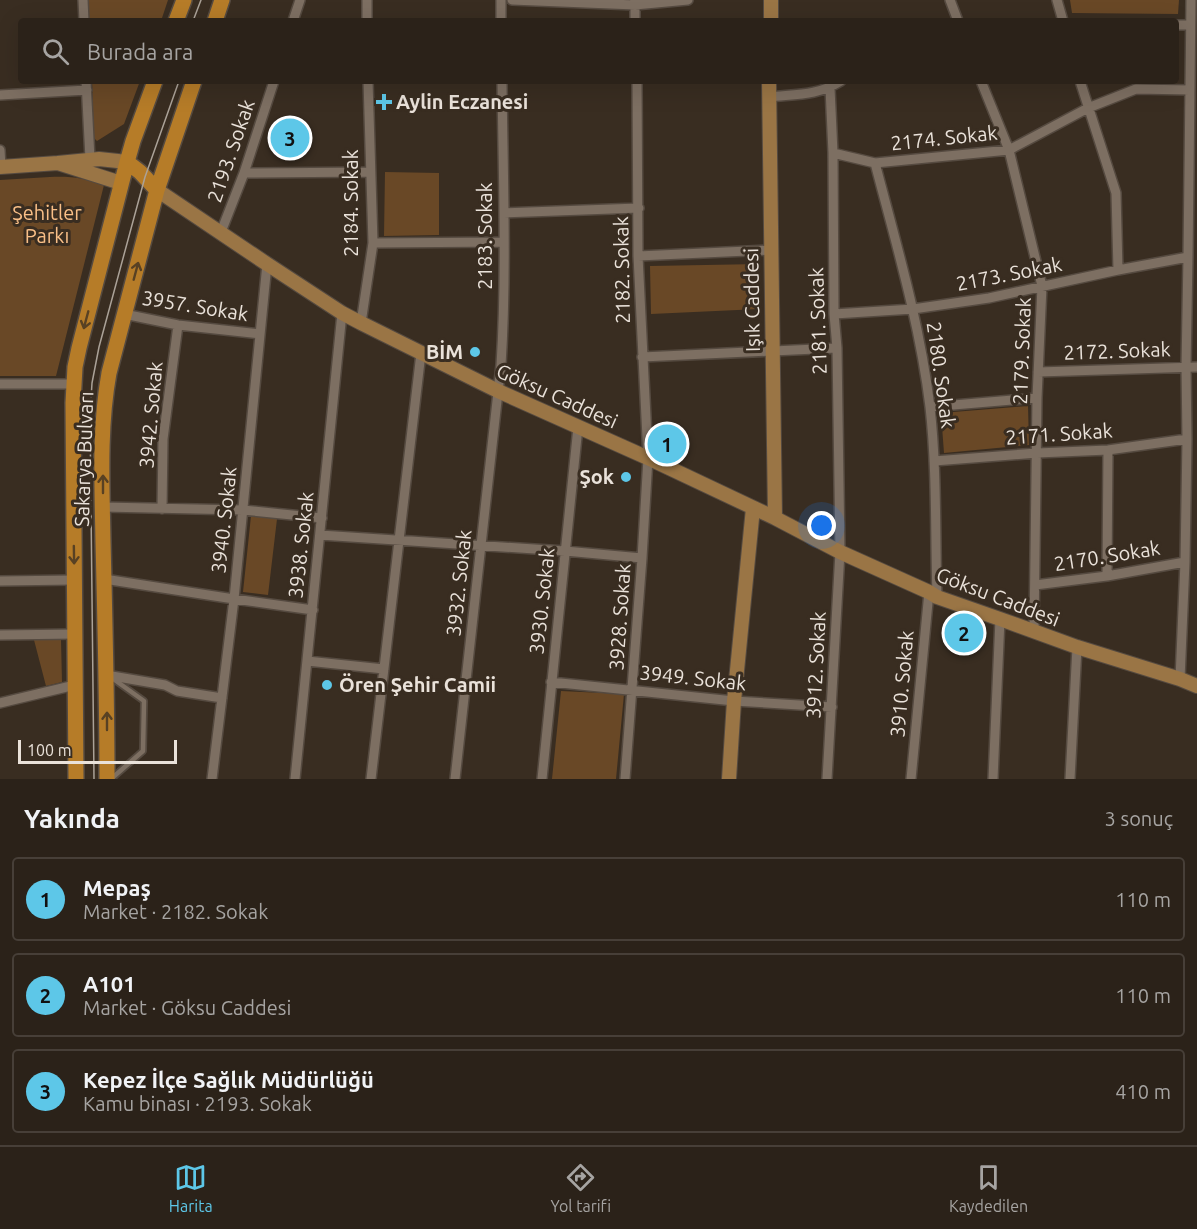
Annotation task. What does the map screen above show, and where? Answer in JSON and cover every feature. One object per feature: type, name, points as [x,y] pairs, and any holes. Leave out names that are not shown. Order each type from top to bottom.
[{"type":"main road","points":[[177,18],[184,0]]},
{"type":"main road","points":[[216,18],[222,0]]},
{"type":"main road","name":"Sakarya Bulvarı","points":[[76,779],[73,384],[78,348],[127,162],[154,84]]},
{"type":"main road","name":"Sakarya Bulvarı","points":[[109,779],[103,507],[105,398],[109,373],[157,190],[193,84]]},
{"type":"main road","points":[[127,162],[157,190]]},
{"type":"main road","points":[[122,183],[157,190]]},
{"type":"street","points":[[83,0],[84,18]]},
{"type":"street","points":[[294,18],[300,0]]},
{"type":"street","points":[[367,0],[367,18]]},
{"type":"street","points":[[501,0],[501,18]]},
{"type":"street","points":[[512,0],[635,2],[688,0]]},
{"type":"street","points":[[771,0],[771,18]]},
{"type":"street","points":[[950,0],[954,18]]},
{"type":"street","points":[[1057,0],[1062,18]]},
{"type":"street","points":[[1180,679],[1185,562],[1191,0]]},
{"type":"street","points":[[635,2],[635,18]]},
{"type":"street","points":[[1179,25],[1190,25]]},
{"type":"street","name":"2193. Sokak","points":[[220,232],[244,173],[273,84]]},
{"type":"street","name":"2184. Sokak","points":[[361,324],[373,243],[368,84]]},
{"type":"street","name":"2183. Sokak","points":[[498,391],[503,332],[502,84]]},
{"type":"street","name":"2182. Sokak","points":[[637,84],[638,256],[648,458]]},
{"type":"street","name":"Işık Caddesi","points":[[769,84],[775,518]]},
{"type":"street","points":[[769,97],[818,92],[836,84]]},
{"type":"street","name":"2179. Sokak","points":[[982,84],[1009,150],[1042,286],[1037,398],[1034,632]]},
{"type":"street","points":[[1081,84],[1116,193],[1118,270]]},
{"type":"street","points":[[0,95],[87,85],[97,159]]},
{"type":"street","name":"2181. Sokak","points":[[830,88],[840,552]]},
{"type":"street","name":"2174. Sokak","points":[[833,153],[875,163],[1009,150],[1088,108],[1136,89],[1190,90]]},
{"type":"street","points":[[97,159],[133,141]]},
{"type":"street","points":[[0,150],[0,167],[97,159],[127,162]]},
{"type":"street","points":[[58,163],[122,183]]},
{"type":"street","name":"2180. Sokak","points":[[875,163],[914,309],[930,407],[933,461],[933,595]]},
{"type":"street","points":[[244,173],[370,172]]},
{"type":"street","name":"Göksu Caddesi","points":[[157,190],[342,313],[498,391],[648,458],[933,595],[1077,647],[1197,686]]},
{"type":"street","points":[[504,213],[639,208]]},
{"type":"street","points":[[373,243],[503,242]]},
{"type":"street","points":[[638,256],[771,250]]},
{"type":"street","name":"2173. Sokak","points":[[834,314],[914,309],[989,298],[1188,257]]},
{"type":"street","name":"3940. Sokak","points":[[212,779],[234,599],[267,264]]},
{"type":"street","name":"3938. Sokak","points":[[295,779],[342,313]]},
{"type":"street","name":"3957. Sokak","points":[[124,314],[178,325],[260,334]]},
{"type":"street","name":"3942. Sokak","points":[[162,509],[163,440],[178,325]]},
{"type":"street","points":[[642,357],[837,348]]},
{"type":"street","points":[[372,779],[421,353]]},
{"type":"street","name":"2172. Sokak","points":[[1038,372],[1197,367]]},
{"type":"street","points":[[0,384],[73,384]]},
{"type":"street","name":"3932. Sokak","points":[[455,779],[498,391]]},
{"type":"street","points":[[930,407],[1037,398]]},
{"type":"street","name":"3930. Sokak","points":[[542,779],[578,427]]},
{"type":"street","name":"2171. Sokak","points":[[933,461],[1108,450],[1186,439]]},
{"type":"street","points":[[1107,576],[1108,450]]},
{"type":"street","name":"3928. Sokak","points":[[625,779],[648,458]]},
{"type":"street","points":[[103,507],[243,510],[322,518]]},
{"type":"street","points":[[729,779],[734,701],[753,508]]},
{"type":"street","points":[[320,535],[642,558]]},
{"type":"street","name":"3912. Sokak","points":[[828,779],[840,552]]},
{"type":"street","name":"2170. Sokak","points":[[1035,585],[1107,576],[1185,562]]},
{"type":"street","points":[[104,579],[313,610]]},
{"type":"street","points":[[0,580],[74,580]]},
{"type":"street","name":"3910. Sokak","points":[[911,779],[933,595]]},
{"type":"street","points":[[993,779],[1000,619]]},
{"type":"street","points":[[0,635],[75,634]]},
{"type":"street","points":[[1070,779],[1077,647]]},
{"type":"street","points":[[307,662],[384,669]]},
{"type":"street","points":[[106,675],[165,684],[177,691],[222,698]]},
{"type":"street","name":"3949. Sokak","points":[[551,682],[734,701],[832,707]]},
{"type":"street","points":[[0,703],[75,685]]},
{"type":"lane","points":[[106,675],[144,701],[143,751],[109,779]]},
{"type":"green space","points":[[88,0],[168,0],[162,18],[89,18]]},
{"type":"green space","points":[[1070,0],[1179,0],[1178,14],[1072,13]]},
{"type":"green space","points":[[92,84],[139,84],[124,124],[97,141],[94,138]]},
{"type":"green space","points":[[385,172],[439,173],[439,235],[384,236]]},
{"type":"green space","name":"Şehitler Parkı","points":[[78,178],[104,185],[56,376],[0,376],[0,180]]},
{"type":"green space","points":[[760,264],[759,309],[651,314],[650,266]]},
{"type":"green space","points":[[1028,406],[1029,445],[944,453],[941,413]]},
{"type":"green space","points":[[251,516],[277,519],[268,595],[243,592]]},
{"type":"green space","points":[[34,640],[61,640],[62,682],[46,686]]},
{"type":"green space","points":[[561,691],[624,694],[616,779],[552,779]]},
{"type":"tram line","points":[[194,18],[201,0]]},
{"type":"tram line","points":[[94,779],[90,415],[92,383],[99,347],[145,177],[178,84]]},
{"type":"place","name":"Aylin Eczanesi","points":[[384,102]]},
{"type":"place","name":"Kepez İlçe Sağlık Müdürlüğü","points":[[290,138]]},
{"type":"place","name":"BİM","points":[[475,352]]},
{"type":"place","name":"Mepaş","points":[[667,444]]},
{"type":"place","name":"Şok","points":[[626,477]]},
{"type":"place","name":"A101","points":[[964,633]]},
{"type":"place","name":"Ören Şehir Camii","points":[[327,685]]}]
